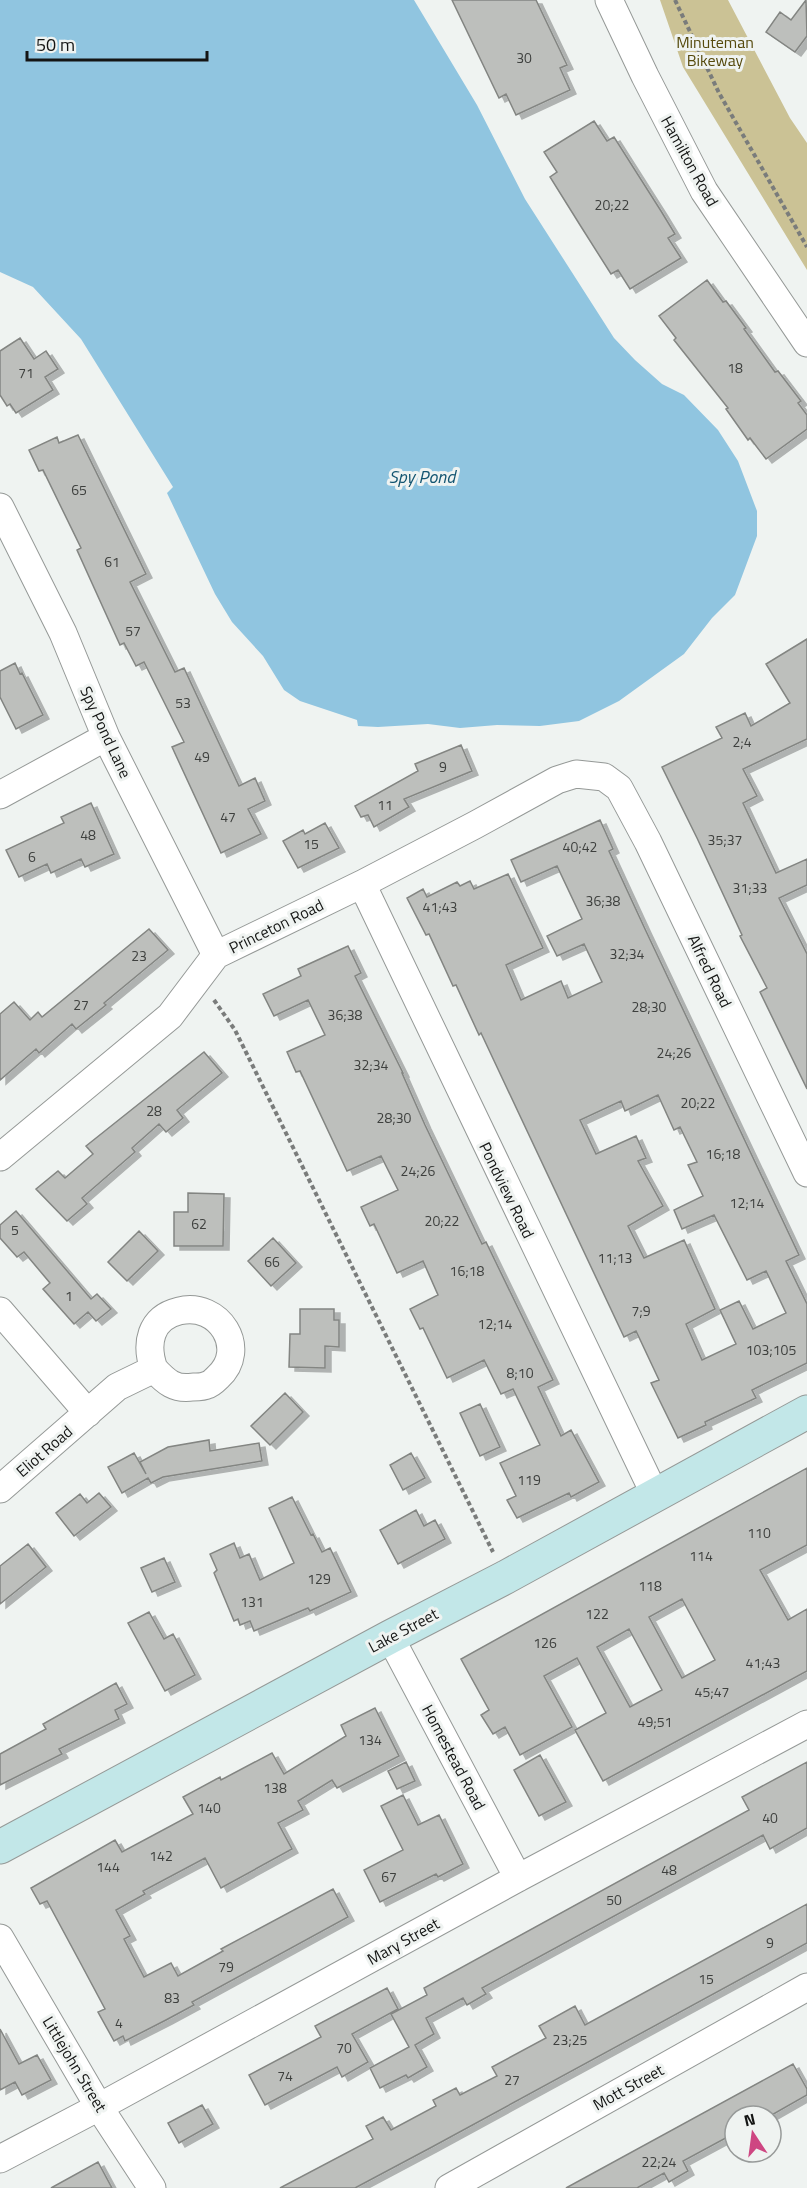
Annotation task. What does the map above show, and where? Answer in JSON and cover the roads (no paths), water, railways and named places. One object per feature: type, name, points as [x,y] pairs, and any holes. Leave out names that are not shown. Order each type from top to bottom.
[{"type":"main road","name":"Lake Street","points":[[0,1847],[506,1577],[807,1412]]},
{"type":"street","name":"Hamilton Road","points":[[609,0],[704,191],[807,343]]},
{"type":"street","name":"Spy Pond Lane","points":[[0,507],[63,633],[106,737],[216,954]]},
{"type":"street","points":[[0,795],[106,737]]},
{"type":"street","name":"Princeton Road","points":[[0,1157],[170,1016],[216,954],[362,884],[557,780],[576,774],[604,777]]},
{"type":"street","name":"Alfred Road","points":[[604,777],[619,788],[648,842],[807,1173]]},
{"type":"street","name":"Pondview Road","points":[[362,884],[655,1495]]},
{"type":"street","points":[[0,1311],[88,1413]]},
{"type":"street","name":"Eliot Road","points":[[0,1489],[117,1387],[154,1369]]},
{"type":"street","name":"Homestead Road","points":[[390,1637],[518,1878]]},
{"type":"street","name":"Mary Street","points":[[0,2159],[807,1724]]},
{"type":"street","name":"Littlejohn Street","points":[[0,1938],[99,2107],[152,2188]]},
{"type":"street","name":"Mott Street","points":[[449,2188],[807,1986]]},
{"type":"water","name":"Spy Pond","points":[[0,0],[414,0],[477,105],[525,199],[614,338],[662,384],[684,395],[718,430],[738,461],[757,511],[757,536],[735,595],[712,618],[684,654],[619,701],[579,721],[540,726],[497,725],[460,728],[428,724],[358,726],[357,720],[300,701],[284,690],[263,656],[232,622],[215,594],[167,493],[173,487],[81,339],[33,287],[0,272]]},
{"type":"park label","name":"Minuteman Bikeway","points":[[715,51]]}]
